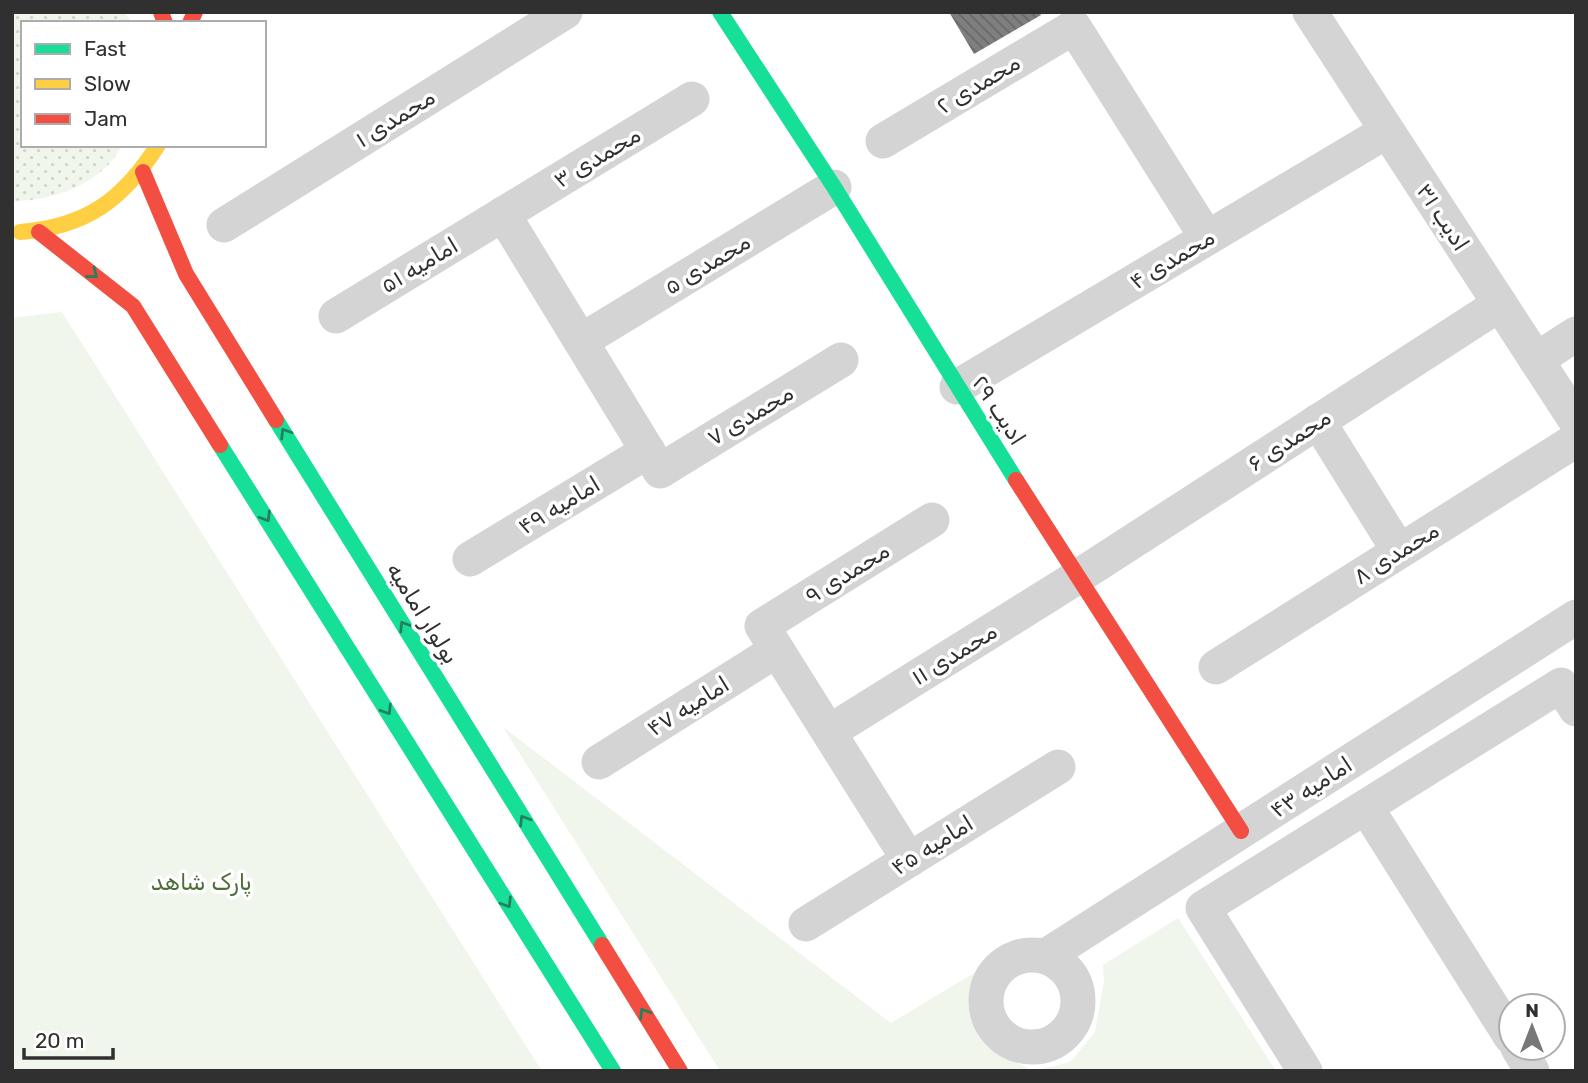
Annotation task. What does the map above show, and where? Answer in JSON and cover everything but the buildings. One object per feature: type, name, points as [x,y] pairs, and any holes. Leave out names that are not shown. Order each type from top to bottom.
[{"type":"main road","name":"ادیب ۲۹","points":[[720,12],[834,187],[957,387],[1241,831]]},
{"type":"main road","points":[[12,232],[39,232],[79,221],[102,208],[114,201],[143,172],[158,147]]},
{"type":"main road","name":"بولوار امامیه","points":[[143,172],[186,274],[680,1071]]},
{"type":"main road","points":[[39,232],[133,306],[612,1071]]},
{"type":"street","name":"محمدی ۱","points":[[224,225],[565,12]]},
{"type":"street","name":"ادیب ۳۱","points":[[1310,12],[1576,421]]},
{"type":"street","name":"محمدی ۲","points":[[883,141],[1074,27],[1207,238]]},
{"type":"street","name":"محمدی ۳","points":[[503,214],[692,99]]},
{"type":"street","name":"محمدی ۴","points":[[957,387],[1387,131]]},
{"type":"street","name":"محمدی ۵","points":[[581,341],[834,187]]},
{"type":"street","name":"امامیه ۵۱","points":[[336,316],[503,214]]},
{"type":"street","points":[[503,214],[654,461]]},
{"type":"street","name":"محمدی ۶","points":[[1079,576],[1500,304]]},
{"type":"street","points":[[1536,360],[1576,334]]},
{"type":"street","name":"محمدی ۷","points":[[654,461],[841,360]]},
{"type":"street","points":[[1318,421],[1399,551]]},
{"type":"street","name":"محمدی ۸","points":[[1216,667],[1576,440]]},
{"type":"street","name":"امامیه ۴۹","points":[[470,559],[654,461]]},
{"type":"street","name":"محمدی ۹","points":[[770,638],[932,520]]},
{"type":"street","name":"محمدی ۱۱","points":[[829,732],[1079,576]]},
{"type":"street","name":"امامیه ۴۳","points":[[1046,956],[1576,617]]},
{"type":"street","points":[[770,638],[909,860]]},
{"type":"street","name":"امامیه ۴۷","points":[[599,762],[770,638]]},
{"type":"street","points":[[1305,1071],[1203,908],[1561,685],[1576,709]]},
{"type":"street","points":[[1416,719],[1442,759]]},
{"type":"street","name":"امامیه ۴۵","points":[[806,924],[1058,766]]},
{"type":"street","points":[[1366,807],[1497,1015]]},
{"type":"green space","points":[[12,12],[125,12],[130,21],[21,21],[21,147],[122,147],[102,170],[75,188],[44,198],[12,201]]},
{"type":"green space","name":"پارک شاهد","points":[[62,312],[542,1071],[12,1071],[12,318]]},
{"type":"green space","points":[[503,727],[891,1023],[984,967],[976,1017],[993,1050],[1033,1071],[720,1071]]},
{"type":"green space","points":[[1178,918],[1276,1071],[1034,1071],[1070,1062],[1095,1032],[1104,981],[1103,965]]},
{"type":"traffic: fast","points":[[720,12],[834,187],[1016,480]]},
{"type":"traffic: fast","points":[[276,420],[602,945]]},
{"type":"traffic: fast","points":[[220,445],[613,1071]]},
{"type":"traffic: slow","points":[[20,232],[64,224],[101,207],[131,181],[157,147]]},
{"type":"traffic: jam","points":[[161,12],[164,21]]},
{"type":"traffic: jam","points":[[191,21],[195,12]]},
{"type":"traffic: jam","points":[[143,172],[186,274],[276,420]]},
{"type":"traffic: jam","points":[[39,232],[133,306],[220,445]]},
{"type":"traffic: jam","points":[[1016,480],[1241,831]]},
{"type":"traffic: jam","points":[[602,945],[680,1071]]}]
